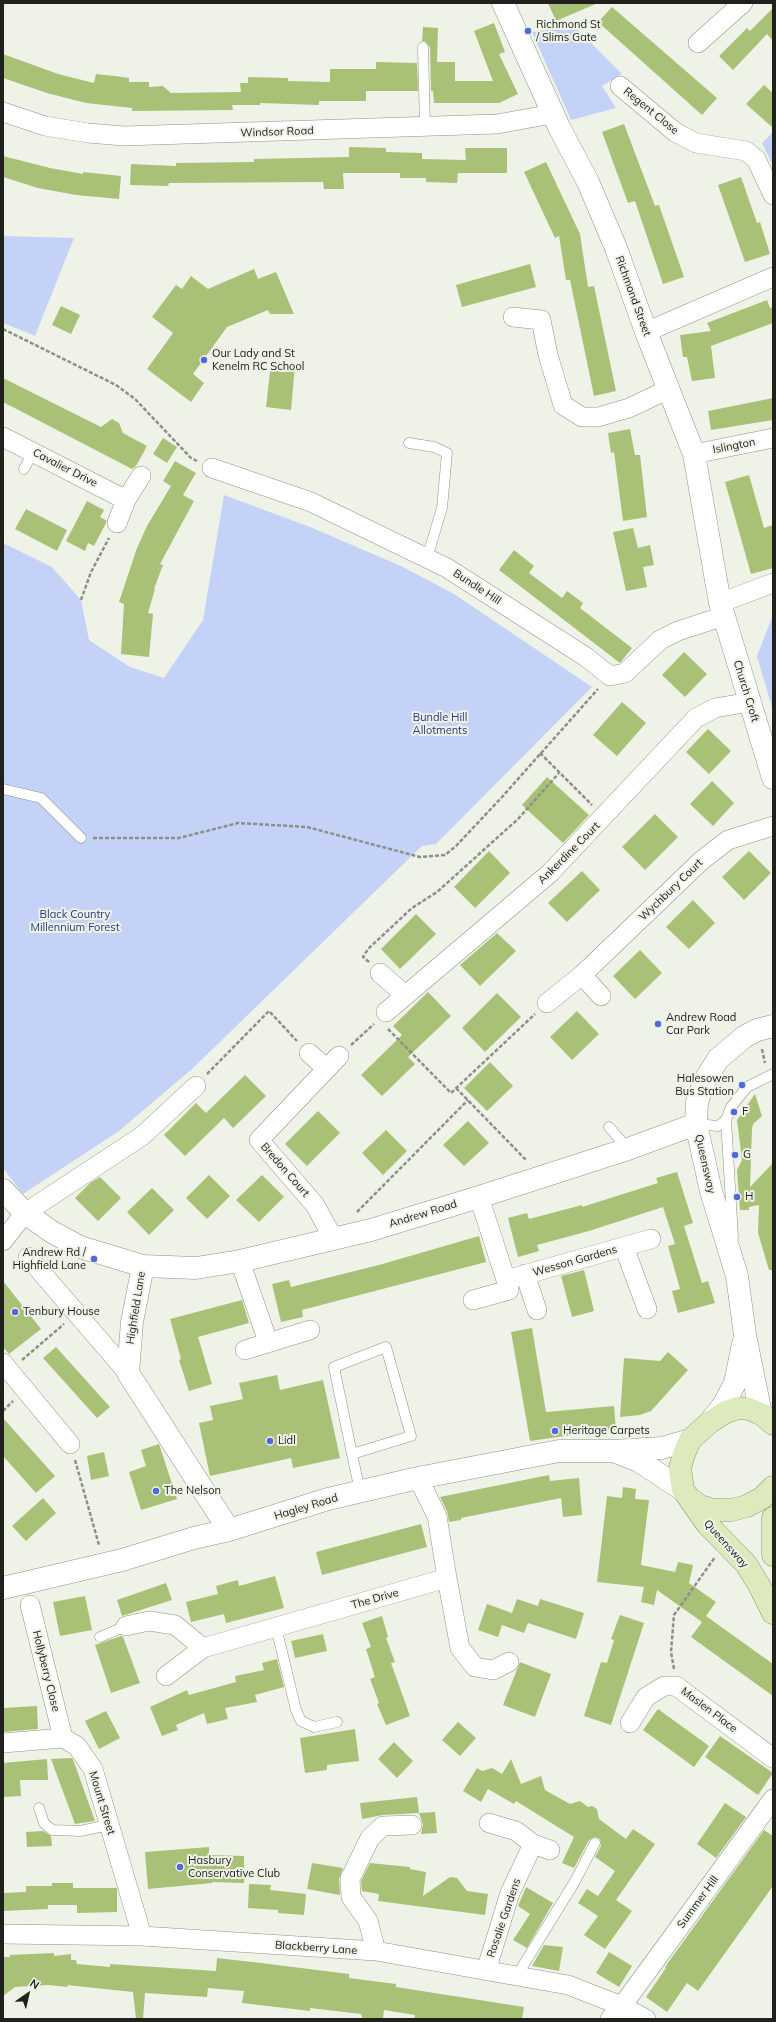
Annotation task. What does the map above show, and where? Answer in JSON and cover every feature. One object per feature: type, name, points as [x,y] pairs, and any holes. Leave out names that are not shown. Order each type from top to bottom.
[{"type":"main road","points":[[768,1418],[749,1409],[738,1408],[726,1412],[710,1422],[690,1440],[680,1468],[686,1494],[700,1506],[713,1510],[732,1510],[755,1502],[773,1487]]},
{"type":"main road","name":"Queensway","points":[[686,1494],[707,1524],[746,1564],[759,1585],[773,1613]]},
{"type":"main road","points":[[773,1518],[773,1555]]},
{"type":"street","name":"Richmond Street","points":[[503,3],[552,114],[594,197],[616,248],[646,332],[694,454],[722,610]]},
{"type":"street","points":[[698,43],[743,3]]},
{"type":"street","name":"Regent Close","points":[[620,86],[675,132],[696,143],[746,151],[756,159],[773,195]]},
{"type":"street","name":"Windsor Road","points":[[3,112],[45,126],[88,134],[124,136],[497,124],[552,114]]},
{"type":"street","points":[[646,332],[773,277]]},
{"type":"street","points":[[513,317],[541,320],[548,355],[563,405],[582,417],[598,417],[629,408],[669,389]]},
{"type":"street","name":"Cavalier Drive","points":[[3,437],[126,500]]},
{"type":"street","name":"Islington","points":[[694,454],[773,438]]},
{"type":"street","name":"Bundle Hill","points":[[212,468],[311,502],[428,558],[459,576],[586,657],[610,676]]},
{"type":"street","points":[[117,523],[126,500],[141,476]]},
{"type":"street","points":[[610,676],[625,673],[660,640],[773,583]]},
{"type":"street","name":"Church Croft","points":[[722,610],[773,778]]},
{"type":"street","name":"Ankerdine Court","points":[[382,1016],[550,873],[696,718],[715,708],[750,702]]},
{"type":"street","name":"Wychbury Court","points":[[547,1003],[582,975],[702,860],[728,840],[773,826]]},
{"type":"street","points":[[380,973],[405,995]]},
{"type":"street","points":[[582,975],[601,996]]},
{"type":"street","points":[[768,1026],[773,1014]]},
{"type":"street","name":"Queensway","points":[[768,1026],[744,1037],[718,1059],[705,1080],[697,1102],[696,1124],[711,1191],[737,1276],[744,1335],[768,1418]]},
{"type":"street","points":[[309,1053],[333,1063]]},
{"type":"street","name":"Bredon Court","points":[[333,1063],[259,1140],[315,1205],[333,1238]]},
{"type":"street","points":[[3,1241],[25,1213],[142,1136],[196,1086]]},
{"type":"street","name":"Andrew Road","points":[[143,1266],[196,1268],[240,1262],[333,1238],[371,1230],[628,1149],[696,1124]]},
{"type":"street","name":"Highfield Lane","points":[[3,1190],[25,1213],[52,1232],[80,1247],[143,1266],[132,1322],[128,1373]]},
{"type":"street","points":[[473,1300],[509,1290],[479,1197]]},
{"type":"street","name":"Wesson Gardens","points":[[506,1280],[651,1240]]},
{"type":"street","name":"Wesson Gardens","points":[[624,1247],[647,1309]]},
{"type":"street","points":[[28,1256],[128,1373],[229,1530]]},
{"type":"street","points":[[240,1262],[268,1342]]},
{"type":"street","name":"Wesson Gardens","points":[[525,1274],[537,1310]]},
{"type":"street","points":[[244,1350],[310,1330]]},
{"type":"street","name":"Queensway","points":[[710,1422],[724,1404],[735,1383],[744,1335]]},
{"type":"street","points":[[6,1367],[70,1444]]},
{"type":"street","name":"Hagley Road","points":[[3,1588],[104,1564],[229,1530],[360,1491],[418,1478],[559,1451],[613,1451],[662,1448],[690,1440]]},
{"type":"street","name":"Hagley Road","points":[[613,1451],[639,1461],[686,1494]]},
{"type":"street","points":[[418,1478],[437,1516],[460,1648],[476,1667],[492,1670],[509,1662]]},
{"type":"street","name":"The Drive","points":[[166,1676],[203,1648],[447,1578]]},
{"type":"street","name":"Hollyberry Close","points":[[30,1605],[62,1738]]},
{"type":"street","points":[[126,1626],[149,1621],[175,1625],[203,1648]]},
{"type":"street","name":"Maslen Place","points":[[630,1723],[646,1698],[664,1686],[676,1686],[773,1758]]},
{"type":"street","points":[[3,1743],[62,1738]]},
{"type":"street","name":"Mount Street","points":[[62,1738],[77,1746],[93,1769],[142,1936]]},
{"type":"street","name":"Summer Hill","points":[[616,2012],[773,1799]]},
{"type":"street","name":"Rosalie Gardens","points":[[486,1971],[510,1893],[542,1847],[516,1831],[489,1823]]},
{"type":"street","points":[[376,1951],[368,1920],[351,1897],[350,1879],[370,1838],[383,1826],[412,1825]]},
{"type":"street","name":"Blackberry Lane","points":[[3,1934],[142,1936],[376,1951],[568,1985],[616,2012],[646,2019]]},
{"type":"lane","points":[[423,46],[425,126]]},
{"type":"lane","points":[[409,443],[434,447],[447,453],[442,508],[428,558]]},
{"type":"lane","points":[[24,469],[33,452]]},
{"type":"lane","points":[[3,789],[41,798],[81,838]]},
{"type":"lane","points":[[734,1266],[726,1120],[731,1107],[747,1087],[771,1075]]},
{"type":"lane","points":[[696,1124],[718,1126],[726,1120]]},
{"type":"lane","points":[[609,1127],[628,1149]]},
{"type":"lane","points":[[352,1454],[411,1436],[386,1347],[334,1367],[352,1454],[360,1491]]},
{"type":"lane","points":[[100,1636],[126,1626]]},
{"type":"lane","points":[[276,1627],[296,1710],[301,1721],[314,1727],[337,1722]]},
{"type":"lane","points":[[39,1808],[44,1823],[52,1830],[60,1832],[109,1825]]},
{"type":"lane","points":[[516,1977],[574,1883],[596,1843]]},
{"type":"path","points":[[3,329],[116,384],[135,399],[191,458],[212,468]]},
{"type":"path","points":[[81,600],[91,572],[117,523]]},
{"type":"path","points":[[81,838],[179,838],[238,823],[307,827],[420,857],[445,855],[456,846],[502,797],[610,676]]},
{"type":"path","points":[[540,753],[604,817]]},
{"type":"path","points":[[380,973],[363,957],[368,949],[412,908],[437,892],[518,819],[559,773]]},
{"type":"path","points":[[333,1063],[382,1016],[451,1093],[547,1003]]},
{"type":"path","points":[[196,1086],[269,1011],[309,1053]]},
{"type":"path","points":[[768,1026],[771,1075]]},
{"type":"path","points":[[456,1088],[542,1177]]},
{"type":"path","points":[[353,1217],[468,1100]]},
{"type":"path","points":[[6,1367],[77,1314]]},
{"type":"path","points":[[70,1444],[104,1564]]},
{"type":"path","points":[[676,1686],[671,1652],[674,1614],[709,1564],[726,1543]]},
{"type":"green space","points":[[574,26],[622,74],[602,86],[616,108],[571,120],[532,32]]},
{"type":"green space","points":[[773,132],[773,166],[762,143]]},
{"type":"green space","points":[[3,236],[74,238],[35,336],[3,323]]},
{"type":"green space","points":[[224,495],[310,527],[401,566],[454,594],[592,687],[436,844],[422,846],[192,1069],[119,1131],[23,1194],[3,1168],[3,543],[52,567],[81,600],[89,640],[130,667],[164,678],[203,620]]},
{"type":"green space","points":[[773,615],[773,711],[757,656]]},
{"type":"building","points":[[548,3],[598,3],[556,21]]},
{"type":"building","points":[[612,7],[717,98],[702,115],[598,22]]},
{"type":"building","points":[[773,8],[773,41],[767,34],[733,70],[719,56],[747,28],[750,31]]},
{"type":"building","points":[[494,23],[505,52],[499,54],[518,94],[499,103],[434,103],[433,91],[431,91],[430,47],[426,42],[422,41],[423,27],[438,28],[437,62],[455,62],[455,81],[493,81],[474,31]]},
{"type":"building","points":[[3,54],[58,74],[94,83],[96,74],[115,76],[129,78],[129,82],[149,82],[149,87],[163,86],[171,93],[241,92],[240,83],[248,83],[248,77],[288,78],[288,81],[330,82],[330,69],[376,69],[376,62],[417,63],[418,91],[366,91],[366,101],[319,101],[319,105],[260,103],[260,105],[232,105],[233,110],[132,111],[132,108],[86,103],[47,93],[3,78]]},
{"type":"building","points":[[764,85],[773,93],[773,128],[746,104]]},
{"type":"building","points":[[624,124],[655,206],[659,205],[684,277],[663,284],[635,201],[628,203],[602,132]]},
{"type":"building","points":[[349,147],[386,148],[386,152],[422,153],[422,159],[466,160],[465,148],[507,148],[507,173],[458,173],[457,183],[426,182],[426,178],[400,178],[400,173],[343,173],[344,189],[324,189],[323,182],[169,183],[168,186],[130,185],[131,164],[176,166],[176,163],[254,162],[254,159],[349,157]]},
{"type":"building","points":[[3,156],[50,168],[83,174],[83,172],[121,176],[119,199],[76,195],[38,188],[3,177]]},
{"type":"building","points":[[546,162],[580,234],[588,287],[594,286],[616,391],[594,396],[570,280],[566,280],[559,236],[555,238],[524,172]]},
{"type":"building","points":[[741,177],[757,223],[760,222],[770,254],[745,262],[718,185]]},
{"type":"building","points":[[530,264],[536,287],[462,307],[456,285]]},
{"type":"building","points":[[254,269],[258,279],[276,272],[294,314],[270,314],[268,310],[227,327],[193,374],[204,383],[191,402],[147,369],[173,333],[152,317],[176,285],[182,289],[191,276],[208,289]]},
{"type":"building","points":[[767,300],[770,308],[773,307],[773,323],[711,346],[715,378],[692,381],[687,357],[683,357],[680,335],[711,331],[707,323]]},
{"type":"building","points":[[61,306],[80,315],[71,334],[52,325]]},
{"type":"building","points":[[271,363],[295,365],[291,410],[266,407]]},
{"type":"building","points":[[3,378],[101,427],[112,419],[119,423],[123,433],[147,446],[136,466],[132,469],[3,402]]},
{"type":"building","points":[[773,398],[773,420],[711,430],[708,411]]},
{"type":"building","points":[[630,429],[635,455],[640,455],[647,517],[623,521],[614,452],[611,453],[608,433]]},
{"type":"building","points":[[163,438],[177,447],[167,463],[153,454]]},
{"type":"building","points":[[175,461],[196,473],[183,495],[194,501],[160,564],[163,565],[154,589],[148,613],[153,614],[149,657],[121,654],[124,604],[119,602],[137,548],[147,526],[171,486],[163,481]]},
{"type":"building","points":[[749,475],[764,528],[773,525],[773,568],[751,574],[725,482]]},
{"type":"building","points":[[87,501],[104,510],[100,517],[107,521],[94,546],[88,543],[85,551],[66,541]]},
{"type":"building","points":[[26,509],[67,530],[57,551],[15,529]]},
{"type":"building","points":[[633,528],[638,548],[650,545],[654,565],[643,567],[647,587],[626,591],[613,532]]},
{"type":"building","points":[[514,550],[534,566],[529,573],[562,598],[567,591],[583,603],[580,608],[632,648],[620,663],[499,570]]},
{"type":"building","points":[[684,652],[707,674],[685,697],[662,675]]},
{"type":"building","points":[[622,702],[646,723],[617,756],[593,735]]},
{"type":"building","points":[[708,729],[731,751],[709,774],[686,752]]},
{"type":"building","points":[[547,777],[589,815],[563,843],[522,805]]},
{"type":"building","points":[[712,781],[734,803],[713,826],[690,804]]},
{"type":"building","points":[[655,814],[678,837],[645,870],[622,847]]},
{"type":"building","points":[[489,851],[510,873],[475,908],[454,887]]},
{"type":"building","points":[[749,851],[771,873],[744,900],[722,877]]},
{"type":"building","points":[[582,871],[600,890],[567,922],[548,903]]},
{"type":"building","points":[[693,900],[715,923],[689,949],[666,927]]},
{"type":"building","points":[[416,914],[436,934],[400,969],[381,949]]},
{"type":"building","points":[[497,933],[516,951],[480,986],[460,965]]},
{"type":"building","points":[[640,950],[662,973],[635,999],[613,976]]},
{"type":"building","points":[[428,992],[451,1016],[408,1057],[415,1064],[382,1096],[361,1075],[402,1035],[393,1026]]},
{"type":"building","points":[[497,993],[521,1017],[485,1052],[462,1028]]},
{"type":"building","points":[[577,1011],[599,1034],[572,1060],[550,1037]]},
{"type":"building","points":[[490,1062],[513,1086],[487,1111],[464,1088]]},
{"type":"building","points":[[245,1075],[266,1096],[233,1128],[224,1118],[185,1156],[164,1135],[196,1103],[206,1113]]},
{"type":"building","points":[[755,1094],[762,1116],[753,1124],[750,1187],[773,1163],[773,1270],[769,1270],[758,1233],[759,1205],[749,1207],[749,1210],[740,1210],[737,1170],[742,1160],[737,1120]]},
{"type":"building","points":[[318,1111],[340,1133],[307,1166],[285,1144]]},
{"type":"building","points":[[468,1121],[489,1143],[464,1166],[443,1145]]},
{"type":"building","points":[[386,1130],[407,1151],[383,1175],[362,1153]]},
{"type":"building","points":[[677,1172],[693,1223],[684,1226],[702,1283],[708,1281],[715,1303],[678,1313],[672,1291],[680,1289],[668,1246],[675,1244],[663,1207],[589,1231],[537,1245],[539,1251],[518,1257],[508,1218],[527,1213],[529,1219],[582,1205],[582,1207],[658,1183],[656,1178]]},
{"type":"building","points":[[209,1175],[230,1196],[207,1219],[186,1198]]},
{"type":"building","points":[[262,1175],[284,1197],[259,1222],[236,1200]]},
{"type":"building","points":[[100,1177],[121,1198],[98,1221],[75,1198],[90,1183]]},
{"type":"building","points":[[152,1188],[174,1210],[149,1235],[127,1212]]},
{"type":"building","points":[[479,1236],[486,1262],[302,1310],[303,1317],[281,1322],[272,1284],[289,1280],[291,1287],[379,1265]]},
{"type":"building","points":[[584,1270],[594,1311],[572,1317],[561,1276]]},
{"type":"building","name":"Tenbury House","points":[[3,1281],[41,1329],[9,1354],[3,1347]]},
{"type":"building","points":[[242,1300],[249,1323],[198,1337],[212,1384],[189,1391],[179,1360],[181,1359],[170,1319]]},
{"type":"building","points":[[532,1328],[546,1412],[614,1406],[616,1430],[530,1441],[511,1332]]},
{"type":"building","points":[[56,1347],[110,1407],[97,1418],[43,1358]]},
{"type":"building","points":[[668,1352],[688,1370],[651,1411],[640,1415],[620,1417],[624,1358],[660,1361]]},
{"type":"building","name":"Lidl","points":[[277,1375],[280,1390],[323,1380],[340,1458],[293,1468],[291,1458],[210,1476],[199,1423],[213,1420],[210,1406],[243,1399],[239,1383]]},
{"type":"building","points":[[3,1418],[55,1476],[36,1493],[3,1456]]},
{"type":"building","points":[[159,1444],[177,1499],[141,1510],[129,1472],[146,1466],[141,1450]]},
{"type":"building","points":[[104,1452],[109,1476],[91,1480],[87,1456]]},
{"type":"building","points":[[549,1475],[550,1481],[579,1478],[582,1515],[563,1517],[561,1498],[461,1518],[461,1520],[449,1522],[447,1511],[440,1497]]},
{"type":"building","points":[[623,1487],[636,1489],[635,1499],[649,1500],[641,1565],[675,1572],[678,1562],[693,1565],[689,1583],[716,1602],[706,1616],[773,1664],[773,1696],[691,1637],[702,1622],[657,1590],[654,1605],[641,1602],[644,1587],[597,1582],[607,1496],[622,1498]]},
{"type":"building","points":[[43,1498],[56,1513],[26,1541],[12,1526]]},
{"type":"building","points":[[421,1524],[427,1547],[322,1575],[316,1552]]},
{"type":"building","points":[[275,1576],[284,1608],[226,1623],[224,1614],[191,1622],[186,1602],[218,1594],[216,1586],[238,1580],[239,1586]]},
{"type":"building","points":[[166,1583],[172,1600],[122,1616],[117,1600]]},
{"type":"building","points":[[85,1596],[92,1630],[60,1636],[53,1602]]},
{"type":"building","points":[[517,1599],[538,1606],[540,1599],[584,1613],[576,1639],[528,1623],[524,1633],[502,1625],[498,1637],[478,1630],[487,1604],[512,1613]]},
{"type":"building","points":[[620,1615],[644,1623],[611,1725],[584,1716],[601,1662],[607,1663],[614,1640],[611,1639]]},
{"type":"building","points":[[382,1616],[388,1637],[386,1638],[395,1662],[391,1663],[410,1716],[386,1725],[377,1704],[379,1703],[370,1679],[375,1677],[366,1649],[371,1647],[362,1623]]},
{"type":"building","points":[[323,1634],[327,1651],[295,1658],[291,1641]]},
{"type":"building","points":[[121,1636],[123,1637],[140,1683],[111,1693],[95,1645]]},
{"type":"building","points":[[277,1659],[284,1687],[255,1695],[257,1702],[225,1708],[228,1719],[207,1724],[204,1713],[176,1725],[178,1730],[162,1736],[150,1707],[187,1690],[189,1695],[236,1682],[235,1676],[264,1670],[262,1663]]},
{"type":"building","points":[[520,1662],[551,1674],[535,1717],[503,1705]]},
{"type":"building","points":[[37,1706],[38,1729],[3,1732],[3,1708]]},
{"type":"building","points":[[658,1709],[709,1746],[694,1767],[643,1730]]},
{"type":"building","points":[[106,1711],[120,1738],[99,1749],[85,1721]]},
{"type":"building","points":[[458,1722],[476,1738],[460,1756],[442,1740]]},
{"type":"building","points":[[355,1729],[359,1761],[327,1765],[327,1770],[305,1773],[300,1738]]},
{"type":"building","points":[[720,1736],[773,1773],[758,1795],[705,1757]]},
{"type":"building","points":[[394,1742],[413,1761],[397,1778],[378,1759]]},
{"type":"building","points":[[72,1758],[95,1821],[75,1824],[51,1759]]},
{"type":"building","points":[[47,1759],[48,1780],[20,1780],[21,1796],[3,1797],[3,1763]]},
{"type":"building","points":[[511,1759],[521,1784],[541,1776],[545,1790],[570,1804],[580,1801],[588,1807],[592,1806],[597,1809],[599,1819],[626,1839],[633,1829],[655,1844],[616,1900],[632,1911],[605,1949],[584,1935],[598,1916],[578,1903],[587,1889],[598,1896],[615,1871],[595,1857],[601,1846],[600,1839],[594,1837],[589,1840],[574,1868],[562,1863],[574,1837],[516,1801],[514,1804],[488,1789],[481,1802],[463,1791],[477,1768],[482,1771],[492,1768],[502,1774]]},
{"type":"building","points":[[417,1797],[419,1813],[383,1815],[362,1819],[360,1803]]},
{"type":"building","points":[[725,1803],[746,1817],[716,1858],[697,1844]]},
{"type":"building","points":[[435,1812],[437,1833],[421,1834],[423,1824],[419,1813]]},
{"type":"building","points":[[764,1830],[773,1836],[773,1886],[698,1991],[687,1983],[667,2012],[646,1997],[666,1968],[665,1967]]},
{"type":"building","points":[[43,1831],[51,1836],[52,1846],[27,1847],[26,1832]]},
{"type":"building","points":[[209,1847],[209,1855],[244,1856],[244,1883],[212,1882],[148,1889],[145,1852]]},
{"type":"building","points":[[312,1863],[343,1868],[339,1879],[340,1895],[307,1889]]},
{"type":"building","points":[[370,1863],[410,1867],[410,1869],[426,1872],[423,1896],[450,1877],[457,1878],[467,1891],[488,1894],[485,1915],[378,1901],[379,1894],[362,1891],[361,1881]]},
{"type":"building","points":[[52,1883],[73,1883],[73,1888],[117,1888],[117,1912],[77,1913],[77,1905],[48,1905],[48,1909],[3,1911],[3,1893],[26,1892],[26,1886],[52,1886]]},
{"type":"building","points":[[249,1884],[271,1885],[270,1890],[306,1894],[304,1915],[278,1913],[278,1910],[248,1908]]},
{"type":"building","points":[[526,1887],[553,1903],[527,1948],[513,1940],[530,1914],[518,1906]]},
{"type":"building","points":[[544,1945],[563,1947],[559,1971],[532,1966]]},
{"type":"building","points":[[609,1952],[632,1966],[619,1987],[596,1973]]},
{"type":"building","points":[[54,1953],[54,1956],[71,1954],[71,1960],[76,1960],[77,1964],[110,1967],[110,1964],[216,1971],[217,1958],[261,1963],[349,1974],[349,1978],[396,1984],[396,1987],[524,2007],[522,2019],[414,2019],[415,2015],[384,2010],[383,2019],[363,2019],[361,2014],[310,2008],[310,2011],[242,2003],[244,1991],[208,1988],[207,1997],[145,1993],[143,2019],[136,2019],[133,1992],[67,1985],[68,1987],[48,1985],[15,1987],[3,1996],[3,1957],[10,1957],[10,1955]]},
{"type":"place","name":"Richmond St / Slims Gate","points":[[528,31]]},
{"type":"place","name":"Our Lady and St Kenelm RC School","points":[[204,360]]},
{"type":"place","name":"Andrew Road Car Park","points":[[658,1024]]},
{"type":"place","name":"Halesowen Bus Station","points":[[742,1085]]},
{"type":"place","name":"F","points":[[734,1112]]},
{"type":"place","name":"G","points":[[735,1155]]},
{"type":"place","name":"H","points":[[737,1197]]},
{"type":"place","name":"Andrew Rd / Highfield Lane","points":[[94,1259]]},
{"type":"place","name":"Tenbury House","points":[[15,1312]]},
{"type":"place","name":"Heritage Carpets","points":[[555,1431]]},
{"type":"place","name":"Lidl","points":[[270,1441]]},
{"type":"place","name":"The Nelson","points":[[156,1491]]},
{"type":"place","name":"Hasbury Conservative Club","points":[[180,1867]]},
{"type":"park label","name":"Bundle Hill Allotments","points":[[440,724]]},
{"type":"park label","name":"Black Country Millennium Forest","points":[[75,921]]}]
